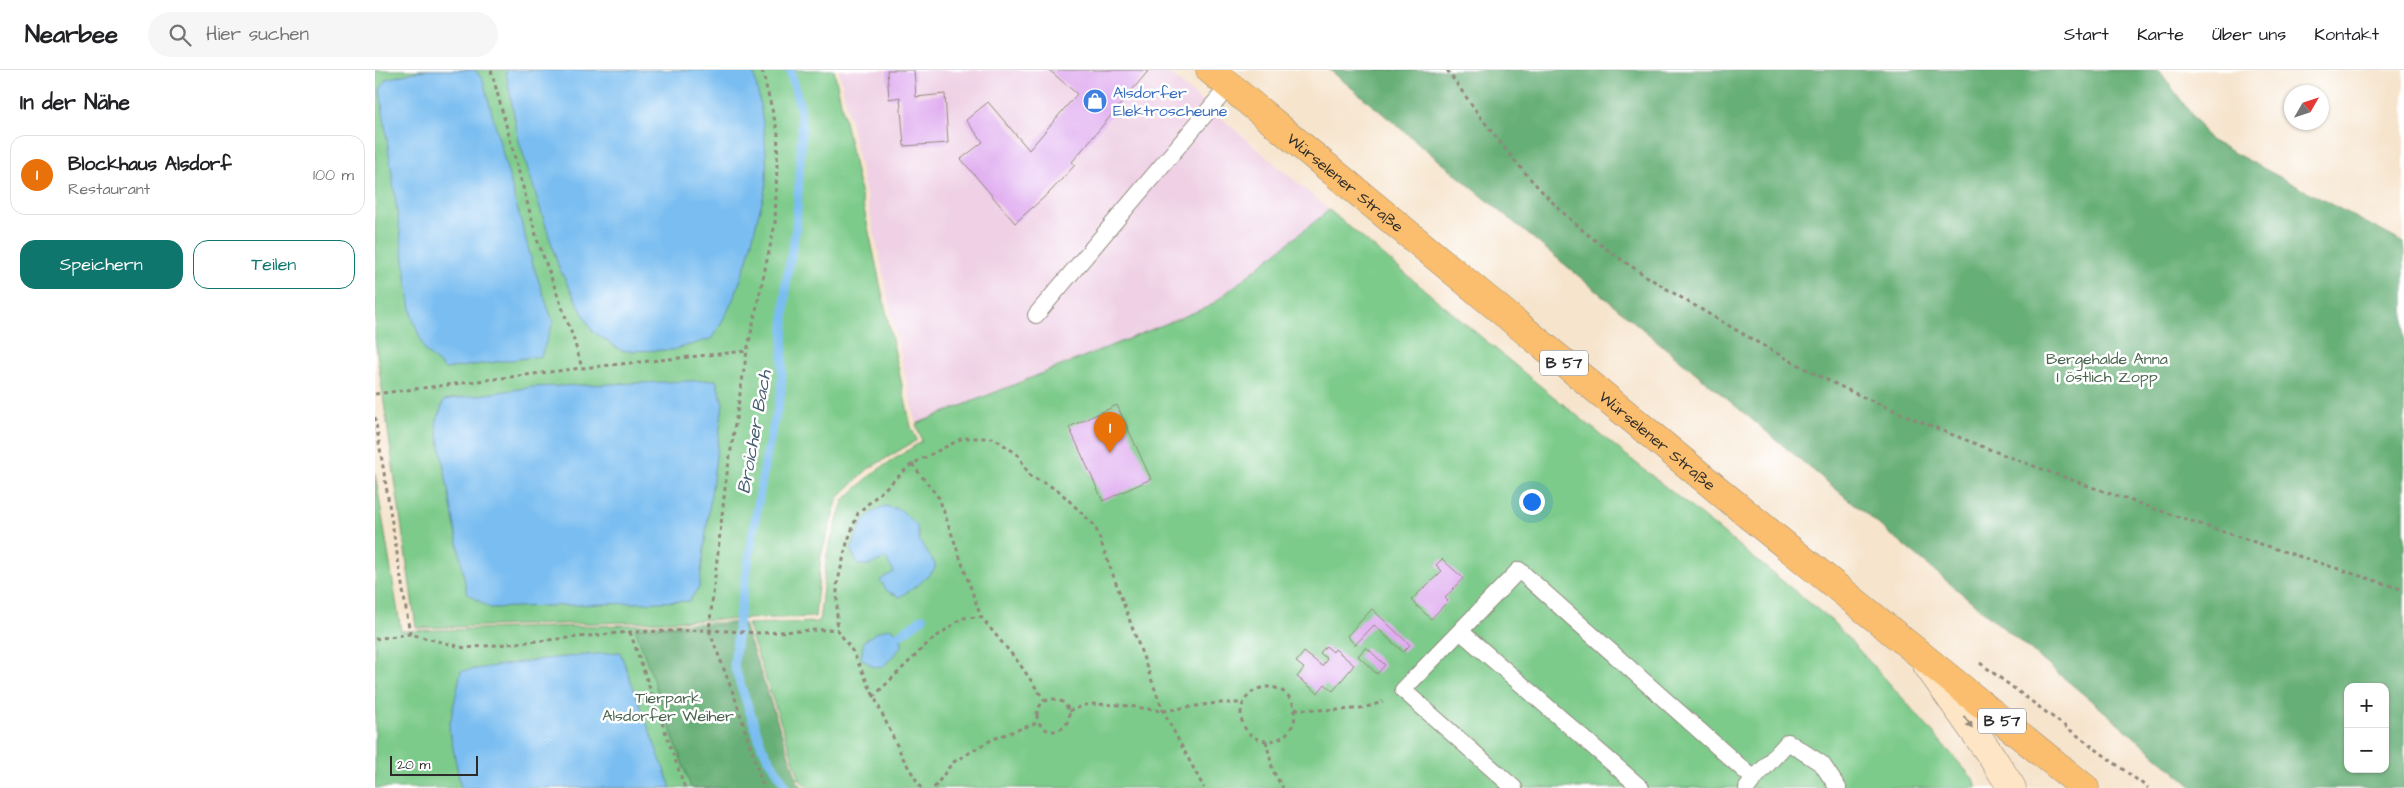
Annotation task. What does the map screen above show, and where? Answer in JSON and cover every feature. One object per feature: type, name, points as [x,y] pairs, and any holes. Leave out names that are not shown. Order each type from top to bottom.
[{"type":"main road","name":"Würselener Straße","points":[[1219,78],[1919,654],[2085,788]]},
{"type":"street","points":[[1919,654],[2012,788]]},
{"type":"lane","points":[[1036,315],[1219,78]]},
{"type":"lane","points":[[1514,788],[1403,690],[1519,570],[1751,784],[1788,742],[1822,764],[1838,788]]},
{"type":"lane","points":[[1460,631],[1641,788]]},
{"type":"path","points":[[491,70],[538,242],[573,337],[582,368]]},
{"type":"path","points":[[762,70],[778,133],[775,224],[747,351],[726,480],[709,630],[736,700],[762,782],[766,788]]},
{"type":"path","points":[[1447,70],[1498,142],[1548,199],[1581,229],[1662,286],[1770,350],[1876,403],[2036,466],[2217,530],[2404,590]]},
{"type":"path","points":[[375,394],[582,368],[747,351]]},
{"type":"path","points":[[375,417],[410,634]]},
{"type":"path","points":[[921,788],[903,758],[853,652],[837,629],[837,585],[847,543],[858,514],[912,464],[963,438],[994,438],[1018,455],[1030,476],[1058,490],[1095,526],[1163,711],[1204,788]]},
{"type":"path","points":[[912,464],[939,498],[981,617],[1019,664],[1045,701]]},
{"type":"path","points":[[873,697],[929,642],[962,618],[981,617]]},
{"type":"path","points":[[375,638],[410,634],[465,648],[630,632],[709,630],[761,633],[837,629]]},
{"type":"path","points":[[630,632],[685,788]]},
{"type":"path","points":[[1260,688],[1272,688],[1283,691],[1291,699],[1295,709],[1292,728],[1285,736],[1276,740],[1256,739],[1243,724],[1241,714],[1243,703],[1260,688]]},
{"type":"path","points":[[1295,709],[1334,710],[1371,707],[1403,690]]},
{"type":"path","points":[[1053,699],[1060,700],[1069,711],[1069,720],[1063,728],[1054,732],[1045,729],[1039,722],[1037,714],[1040,706],[1045,701],[1053,699]]},
{"type":"path","points":[[1069,711],[1089,704],[1121,705],[1163,711],[1217,703],[1243,703]]},
{"type":"path","points":[[934,788],[952,763],[993,739],[1039,722]]},
{"type":"path","points":[[1266,741],[1273,770],[1283,788]]},
{"type":"shaded area","points":[[839,70],[1165,70],[1329,210],[1210,306],[916,424]]},
{"type":"green space","points":[[375,70],[834,70],[911,427],[917,440],[868,469],[838,498],[821,555],[815,617],[416,628],[375,339]]},
{"type":"green space","name":"Bergehalde Anna I östlich Zopp","points":[[1330,70],[2159,70],[2210,140],[2404,243],[2404,788],[2194,788],[2111,717]]},
{"type":"green space","points":[[1329,210],[1528,376],[1832,621],[1975,781],[1977,788],[808,788],[800,780],[747,624],[819,622],[827,554],[843,501],[873,473],[922,441],[916,424],[1210,306]]},
{"type":"green space","name":"Tierpark Alsdorfer Weiher","points":[[375,473],[401,631],[735,622],[734,646],[798,788],[375,788]]},
{"type":"green space","points":[[744,624],[798,782],[804,788],[691,788],[635,628]]},
{"type":"water","points":[[423,70],[475,70],[483,80],[532,262],[553,322],[541,356],[445,369],[425,351],[412,317],[380,90],[386,79]]},
{"type":"water","points":[[508,70],[753,70],[765,138],[765,188],[741,280],[728,310],[711,339],[672,350],[622,351],[592,331],[559,268],[519,141],[506,73]]},
{"type":"water","points":[[716,380],[723,403],[699,587],[689,601],[490,608],[467,593],[436,423],[444,400],[533,387]]},
{"type":"water","points":[[885,506],[901,510],[917,526],[919,540],[935,564],[935,569],[919,584],[900,597],[887,591],[880,580],[894,572],[885,558],[870,565],[858,565],[851,550],[863,523],[871,513]]},
{"type":"water","points":[[889,628],[901,634],[902,646],[882,668],[872,666],[861,658],[864,641],[877,632]]},
{"type":"water","points":[[620,652],[671,788],[461,788],[449,728],[461,671],[544,659]]},
{"type":"building","points":[[887,70],[914,70],[916,97],[945,94],[948,143],[904,146],[900,97],[889,99]]},
{"type":"building","points":[[1049,70],[1149,70],[1072,162],[1075,165],[1049,193],[1015,223],[961,159],[983,142],[966,120],[988,102],[1029,150],[1077,94]]},
{"type":"building","points":[[1117,405],[1151,479],[1103,501],[1069,427]]},
{"type":"building","points":[[1442,559],[1463,578],[1445,598],[1448,601],[1431,619],[1411,600],[1442,571],[1436,565]]},
{"type":"building","points":[[1372,609],[1410,645],[1403,652],[1374,625],[1355,645],[1347,636]]},
{"type":"building","points":[[1326,646],[1333,652],[1335,649],[1354,665],[1333,691],[1325,684],[1318,693],[1297,677],[1304,668],[1296,662],[1304,652],[1322,666],[1327,659],[1320,653]]},
{"type":"building","points":[[1366,647],[1385,665],[1377,674],[1358,656]]},
{"type":"waterway","name":"Broicher Bach","points":[[787,788],[762,747],[734,666],[739,617],[765,462],[781,394],[786,282],[796,228],[802,131],[800,107],[790,70]]},
{"type":"waterway","points":[[901,634],[923,618]]},
{"type":"place","name":"Alsdorfer Elektroscheune","points":[[1095,101]]},
{"type":"place","name":"Blockhaus Alsdorf","points":[[1110,453]]}]
